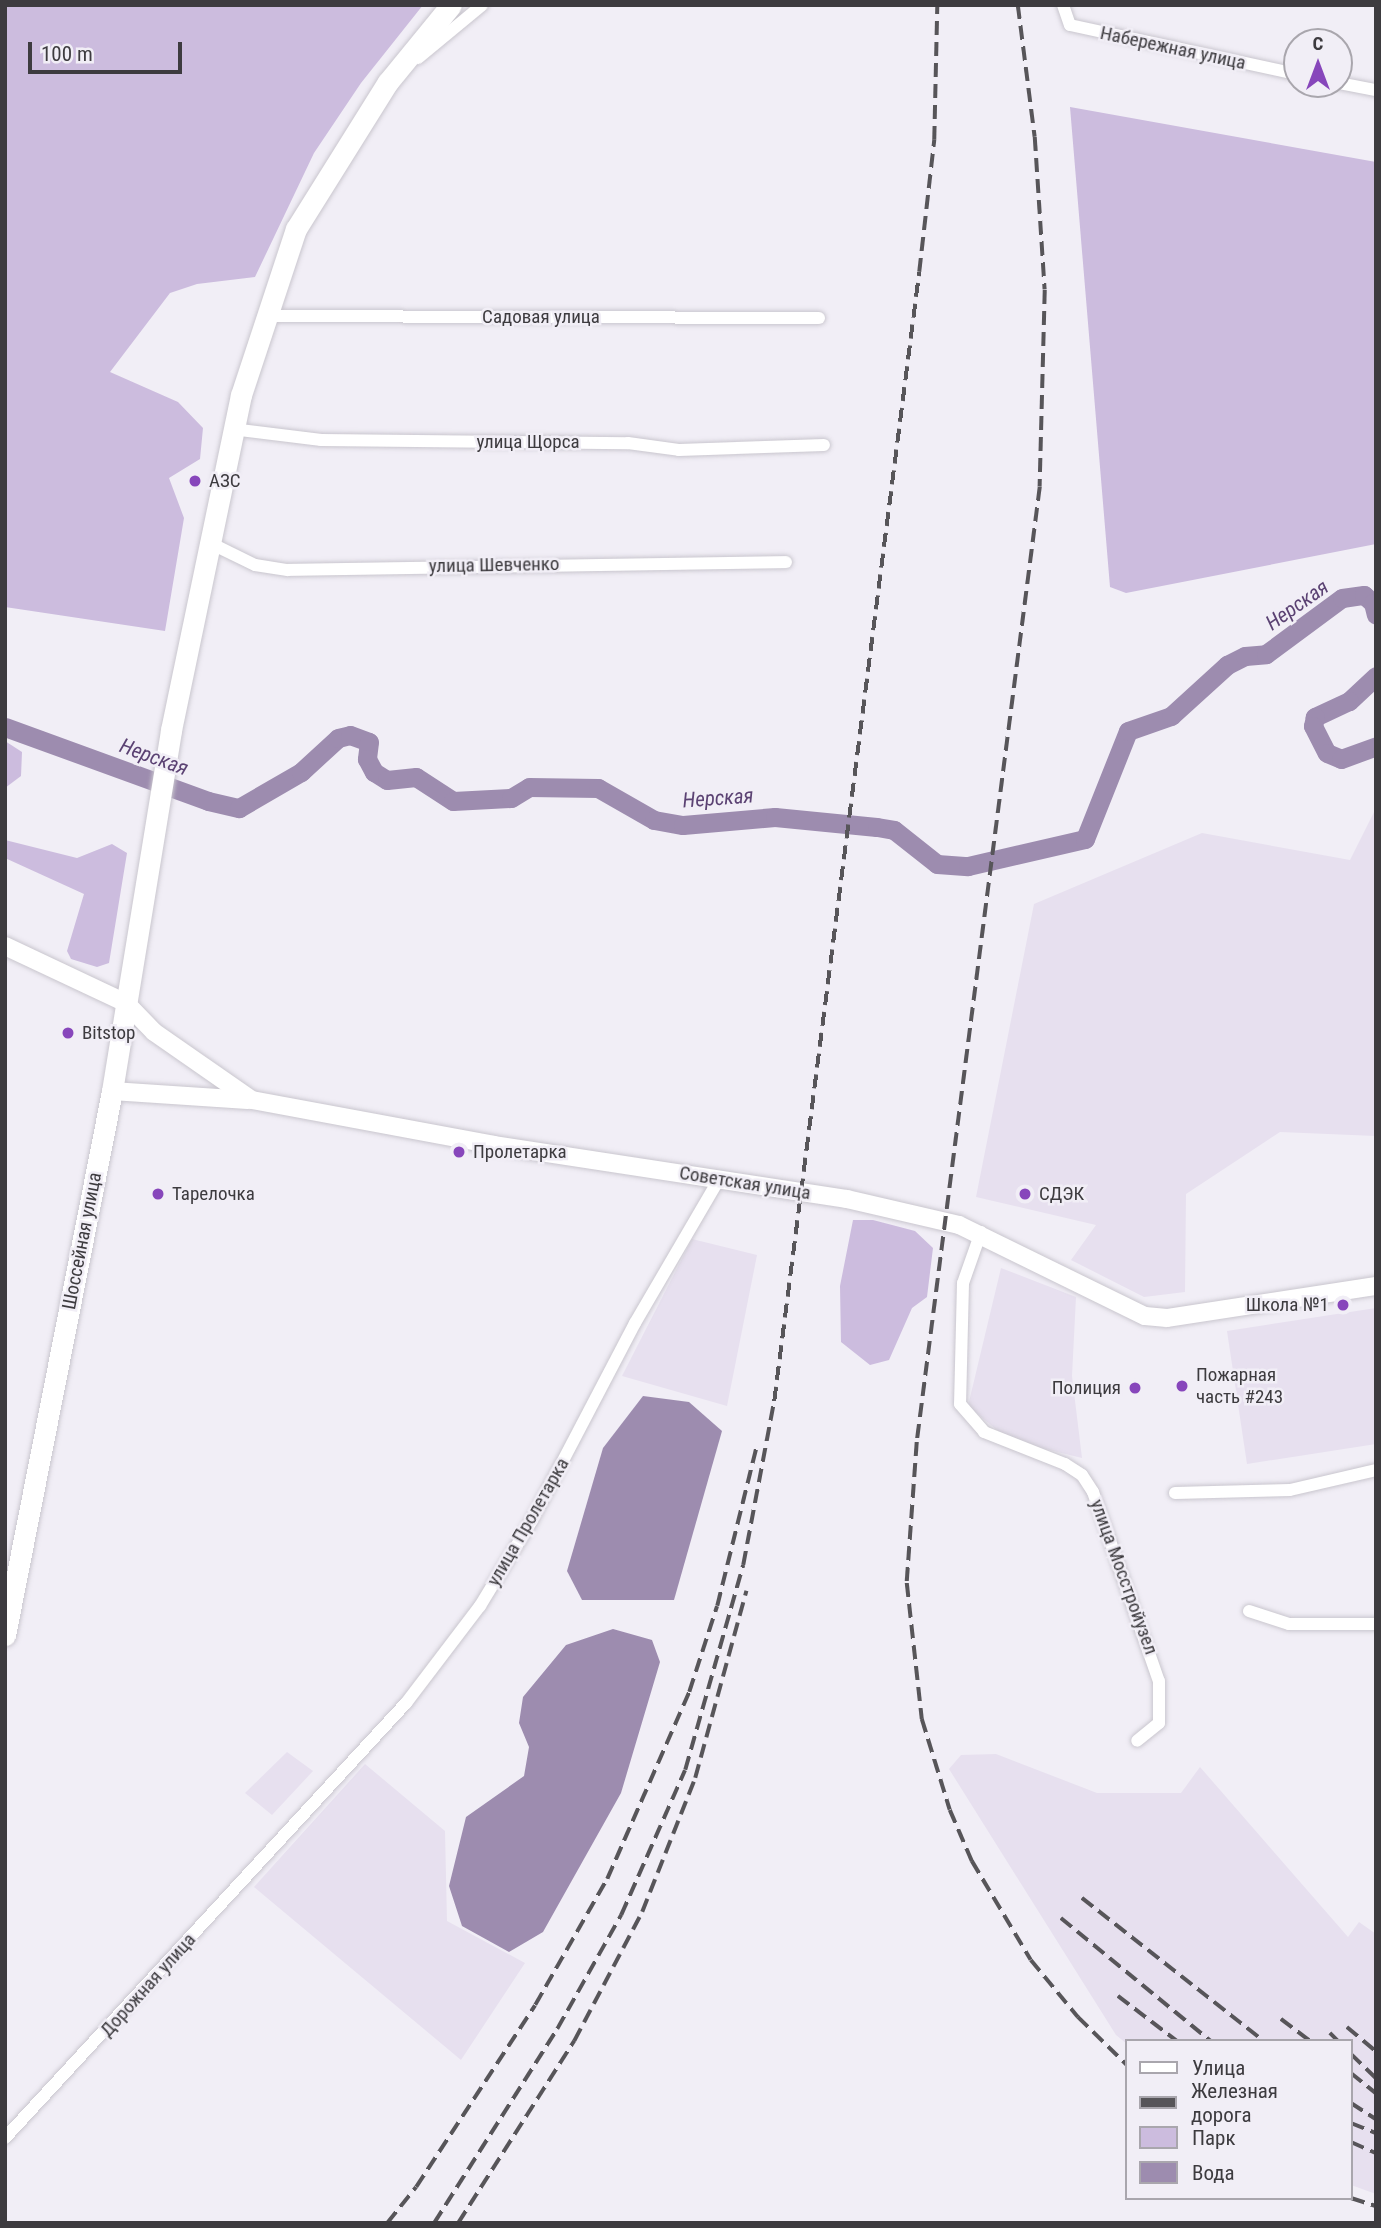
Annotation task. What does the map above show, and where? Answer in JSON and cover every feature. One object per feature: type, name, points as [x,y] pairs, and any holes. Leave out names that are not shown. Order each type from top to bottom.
[{"type":"highway","name":"Шоссейная улица","points":[[5,1635],[112,1091],[150,845],[232,429],[264,316],[296,229],[388,82],[451,5]]},
{"type":"street","points":[[388,82],[482,5]]},
{"type":"street","name":"Набережная улица","points":[[1063,5],[1070,25],[1283,71]]},
{"type":"street","points":[[1353,85],[1376,90]]},
{"type":"street","name":"Садовая улица","points":[[264,316],[819,318]]},
{"type":"street","name":"улица Щорса","points":[[232,429],[321,440],[628,443],[679,450],[824,444]]},
{"type":"street","name":"улица Шевченко","points":[[208,542],[255,565],[288,570],[786,562]]},
{"type":"street","points":[[5,946],[126,1003]]},
{"type":"street","name":"Советская улица","points":[[126,1003],[153,1032],[252,1100],[494,1145],[847,1199],[981,1232],[1101,1297],[1146,1316],[1167,1318],[1376,1286]]},
{"type":"street","points":[[112,1091],[252,1100]]},
{"type":"street","name":"улица Пролетарка","points":[[288,1829],[406,1703],[480,1606],[532,1520],[635,1323],[719,1179]]},
{"type":"street","name":"улица Мосстройузел","points":[[981,1232],[963,1283],[960,1404],[984,1432],[1065,1464],[1082,1475],[1093,1492],[1159,1681],[1159,1723],[1137,1741]]},
{"type":"street","points":[[1175,1493],[1290,1490],[1376,1470]]},
{"type":"street","points":[[1249,1611],[1289,1624],[1376,1624]]},
{"type":"street","name":"Дорожная улица","points":[[5,2138],[288,1829]]},
{"type":"shaded area","points":[[1376,808],[1376,1136],[1280,1132],[1186,1194],[1185,1292],[1144,1297],[1071,1260],[1096,1225],[976,1197],[1034,904],[1202,833],[1350,860]]},
{"type":"shaded area","points":[[692,1239],[757,1255],[727,1406],[622,1376]]},
{"type":"shaded area","points":[[1001,1268],[1076,1297],[1072,1376],[1082,1458],[1009,1440],[968,1406]]},
{"type":"shaded area","points":[[1376,1308],[1376,1444],[1247,1464],[1227,1331]]},
{"type":"shaded area","points":[[287,1752],[313,1771],[272,1815],[245,1793]]},
{"type":"shaded area","points":[[996,1754],[1097,1793],[1181,1793],[1200,1767],[1348,1937],[1359,1922],[1376,1934],[1376,2194],[1353,2186],[1353,2039],[1126,2039],[1126,2043],[1116,2035],[949,1769],[961,1755]]},
{"type":"shaded area","points":[[365,1764],[445,1831],[447,1921],[525,1963],[461,2060],[254,1887]]},
{"type":"green space","points":[[5,5],[423,5],[361,83],[314,153],[255,277],[197,284],[170,293],[110,372],[178,402],[203,428],[200,459],[169,478],[184,518],[165,631],[5,607]]},
{"type":"green space","points":[[1070,107],[1376,162],[1376,544],[1126,593],[1110,587]]},
{"type":"green space","points":[[5,741],[22,752],[21,776],[5,788]]},
{"type":"green space","points":[[5,840],[77,858],[112,844],[127,853],[109,963],[97,967],[71,959],[67,951],[84,894],[5,858]]},
{"type":"green space","points":[[853,1220],[873,1220],[915,1231],[933,1248],[927,1297],[912,1308],[889,1360],[870,1365],[841,1342],[840,1286]]},
{"type":"water","points":[[643,1396],[689,1402],[722,1431],[674,1600],[582,1600],[567,1571],[603,1448]]},
{"type":"water","points":[[613,1629],[652,1640],[660,1662],[621,1793],[543,1932],[509,1952],[462,1926],[449,1886],[466,1817],[524,1776],[529,1747],[519,1723],[523,1697],[566,1645]]},
{"type":"waterway","name":"Нерская","points":[[5,727],[208,801],[239,808],[301,772],[338,738],[350,735],[369,742],[367,759],[374,772],[387,780],[416,777],[453,801],[511,798],[529,787],[598,788],[654,820],[683,825],[775,817],[894,830],[937,864],[968,866],[1085,839],[1128,731],[1171,716],[1227,665],[1245,656],[1266,654],[1342,598],[1364,595],[1373,603],[1376,615]]},
{"type":"waterway","name":"Нерская","points":[[1376,676],[1349,701],[1315,717],[1313,726],[1327,753],[1341,759],[1376,746]]},
{"type":"railway","points":[[434,2223],[557,2029],[621,1915],[685,1770],[743,1565],[774,1401],[919,272],[934,140],[937,5]]},
{"type":"railway","points":[[1018,5],[1035,137],[1045,290],[1040,487],[917,1442],[907,1583],[922,1719],[950,1810],[972,1861],[1031,1960],[1078,2017],[1126,2064]]},
{"type":"railway","points":[[387,2223],[416,2187],[535,2005],[607,1879],[689,1692],[717,1606],[756,1448]]},
{"type":"railway","points":[[458,2223],[574,2041],[642,1912],[695,1778],[746,1591]]},
{"type":"railway","points":[[1082,1898],[1261,2039]]},
{"type":"railway","points":[[1061,1918],[1209,2039]]},
{"type":"railway","points":[[1118,1996],[1174,2039]]},
{"type":"railway","points":[[1281,2019],[1307,2039]]},
{"type":"railway","points":[[1347,2027],[1376,2051]]},
{"type":"railway","points":[[1330,2033],[1336,2039]]},
{"type":"railway","points":[[1353,2056],[1376,2078]]},
{"type":"railway","points":[[1353,2075],[1376,2093]]},
{"type":"railway","points":[[1353,2104],[1376,2119]]},
{"type":"railway","points":[[1353,2124],[1376,2133]]},
{"type":"railway","points":[[1353,2143],[1376,2153]]},
{"type":"railway","points":[[1353,2199],[1376,2206]]},
{"type":"place","name":"АЗС","points":[[195,481]]},
{"type":"place","name":"Bitstop","points":[[68,1033]]},
{"type":"place","name":"Пролетарка","points":[[459,1152]]},
{"type":"place","name":"Тарелочка","points":[[158,1194]]},
{"type":"place","name":"СДЭК","points":[[1025,1194]]},
{"type":"place","name":"Школа №1","points":[[1343,1305]]},
{"type":"place","name":"Пожарная часть #243","points":[[1182,1386]]},
{"type":"place","name":"Полиция","points":[[1135,1388]]}]
